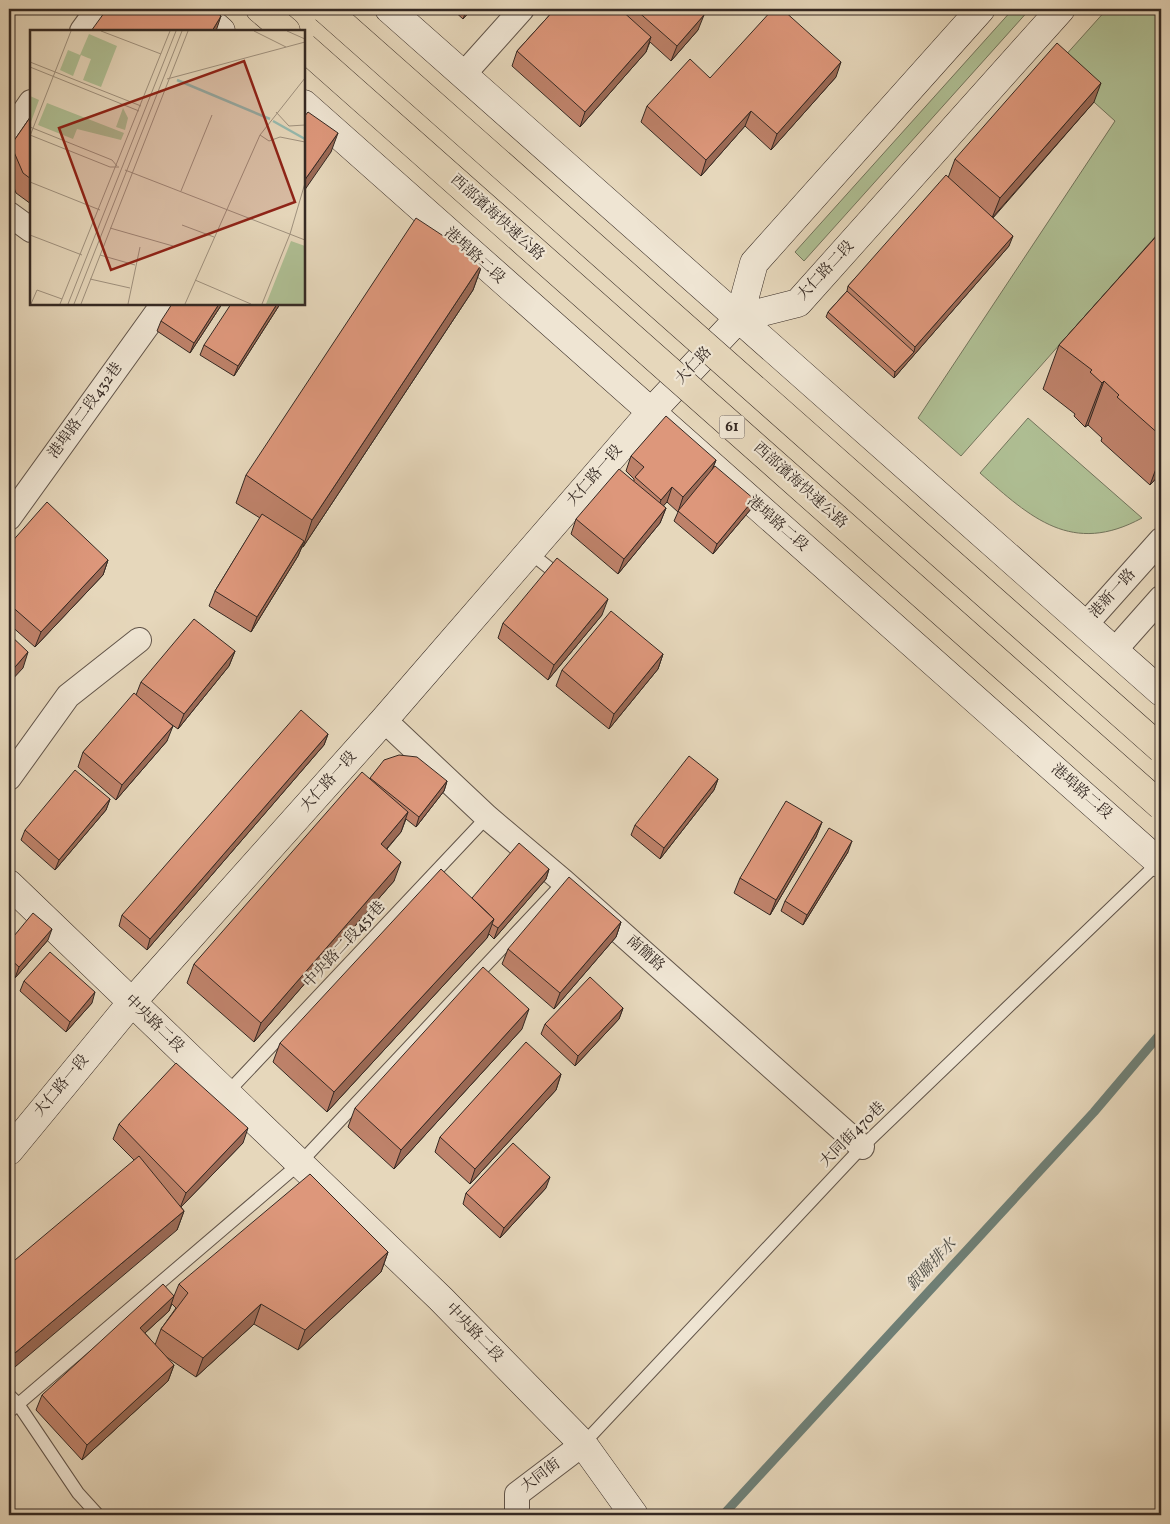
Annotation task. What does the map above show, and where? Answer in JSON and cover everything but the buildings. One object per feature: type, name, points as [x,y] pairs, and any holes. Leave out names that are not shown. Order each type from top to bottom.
[{"type":"highway","points":[[260,9],[285,30]]},
{"type":"highway","points":[[325,9],[1161,750]]},
{"type":"highway","name":"西部濱海快速公路","points":[[305,48],[1161,806]]},
{"type":"street","points":[[83,30],[98,9]]},
{"type":"street","points":[[196,9],[220,30]]},
{"type":"street","points":[[388,9],[1161,692]]},
{"type":"street","points":[[463,75],[522,9]]},
{"type":"street","points":[[738,318],[754,263],[981,9]]},
{"type":"street","name":"大仁路二段","points":[[738,318],[798,303],[1061,9]]},
{"type":"street","points":[[9,134],[30,103]]},
{"type":"street","name":"港埠路二段","points":[[305,107],[1160,863]]},
{"type":"street","points":[[9,214],[30,229]]},
{"type":"street","name":"港埠路二段432巷","points":[[9,518],[162,305]]},
{"type":"street","name":"大仁路","points":[[650,413],[738,318]]},
{"type":"street","name":"大仁路一段","points":[[9,1152],[132,1002],[384,720],[650,413]]},
{"type":"street","name":"港新一路","points":[[1085,625],[1161,540]]},
{"type":"street","points":[[1114,651],[1161,598]]},
{"type":"street","points":[[9,778],[68,696],[139,640]]},
{"type":"street","name":"南簡路","points":[[384,720],[487,817],[564,882],[862,1147]]},
{"type":"street","name":"中央路二段","points":[[9,884],[441,1299],[583,1444],[634,1515]]},
{"type":"street","name":"大同街","points":[[517,1515],[517,1494],[583,1444]]},
{"type":"lane","points":[[529,552],[574,587]]},
{"type":"lane","name":"中央路二段451巷","points":[[226,1094],[487,817]]},
{"type":"lane","name":"大同街470巷","points":[[583,1444],[862,1147],[1160,863]]},
{"type":"lane","points":[[98,1515],[78,1493],[12,1404],[299,1164],[564,882]]},
{"type":"green space","points":[[1013,9],[1030,9],[804,261],[795,252]]},
{"type":"green space","points":[[1107,9],[1161,9],[1161,230],[961,456],[918,418],[1115,121],[1055,67]]},
{"type":"green space","points":[[1028,418],[1142,518],[1117,529],[1094,533],[1073,532],[1054,527],[1035,517],[1017,504],[980,473]]},
{"type":"waterway","name":"銀聯排水","points":[[723,1515],[1094,1112],[1161,1033]]}]
